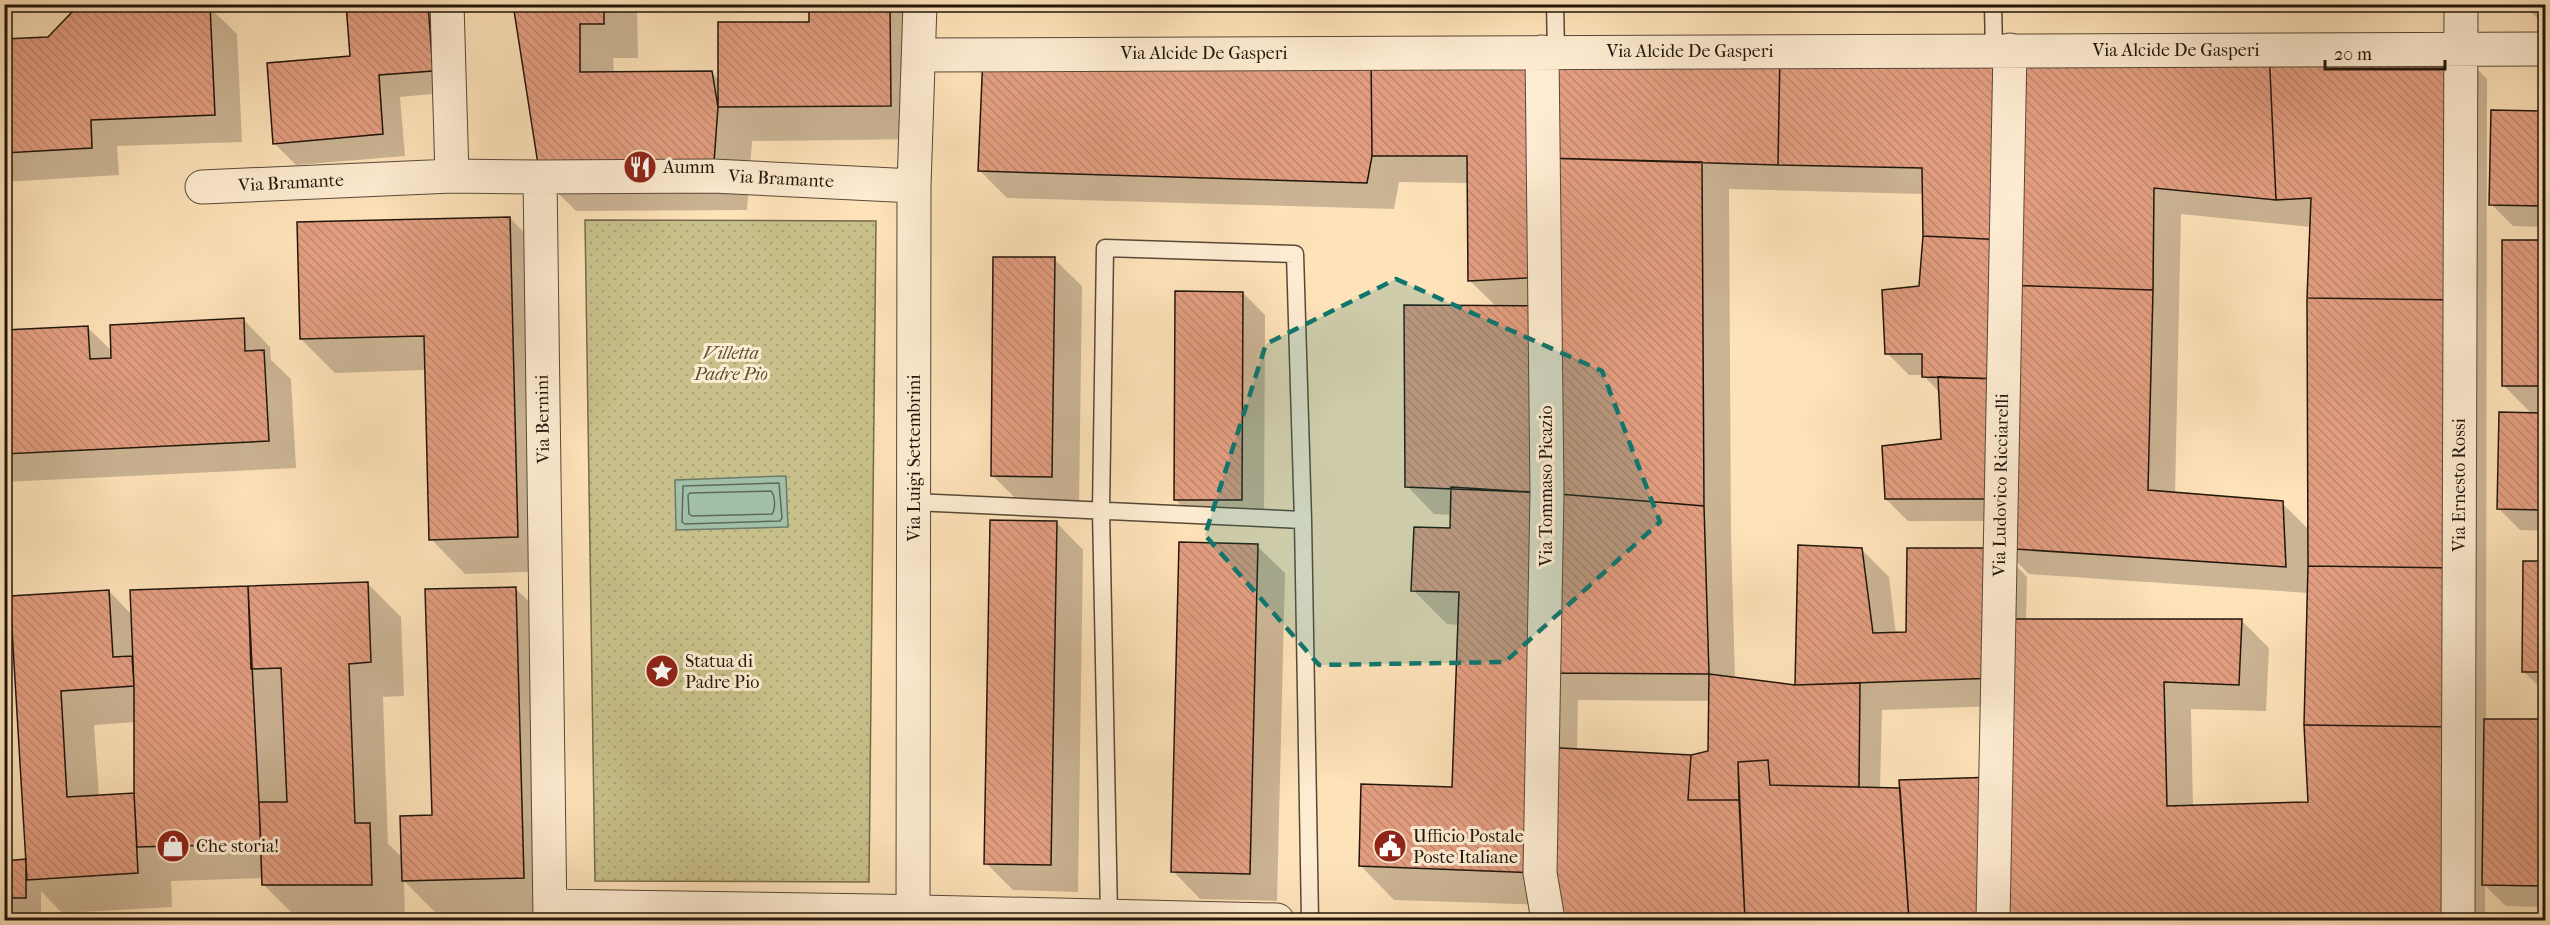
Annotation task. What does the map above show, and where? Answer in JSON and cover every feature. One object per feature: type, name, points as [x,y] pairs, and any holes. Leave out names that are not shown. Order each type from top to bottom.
[{"type":"street","points":[[447,4],[452,176],[540,177]]},
{"type":"street","name":"Via Luigi Settembrini","points":[[913,916],[914,186],[920,4]]},
{"type":"street","name":"Via Ernesto Rossi","points":[[2458,921],[2461,4]]},
{"type":"street","name":"Via Alcide De Gasperi","points":[[919,55],[2546,49]]},
{"type":"street","name":"Via Ludovico Ricciarelli","points":[[1993,921],[2002,51]]},
{"type":"street","name":"Via Tommaso Picazio","points":[[1548,921],[1540,873],[1547,493],[1549,52]]},
{"type":"street","name":"Via Bramante","points":[[202,188],[452,176]]},
{"type":"street","name":"Via Bramante","points":[[540,177],[713,176],[914,186]]},
{"type":"street","name":"Via Bernini","points":[[540,177],[550,914]]},
{"type":"street","points":[[550,914],[1109,915],[1278,921]]},
{"type":"lane","points":[[1549,52],[1555,4]]},
{"type":"lane","points":[[1993,4],[2002,51]]},
{"type":"lane","points":[[1109,915],[1101,510],[1105,248],[1295,254],[1304,520],[1310,921]]},
{"type":"lane","points":[[914,502],[1304,520]]},
{"type":"highlighted area","points":[[1396,279],[1602,371],[1660,522],[1505,662],[1319,665],[1205,535],[1266,344]]},
{"type":"green space","name":"Villetta Padre Pio","points":[[585,220],[876,221],[869,882],[595,881]]},
{"type":"water","points":[[786,476],[788,527],[676,530],[675,480]]},
{"type":"building","points":[[346,4],[428,4],[433,71],[379,75],[383,134],[273,144],[267,63],[350,56]]},
{"type":"building","points":[[513,4],[604,4],[604,24],[580,24],[580,72],[712,71],[718,107],[713,176],[540,177]]},
{"type":"building","points":[[809,4],[890,4],[891,106],[718,107],[718,22],[809,22]]},
{"type":"building","points":[[210,5],[215,115],[91,120],[92,148],[4,153],[4,39],[48,37],[74,10]]},
{"type":"building","points":[[2010,50],[2269,50],[2276,200],[2154,188],[2153,290],[2005,285]]},
{"type":"building","points":[[2269,50],[2460,50],[2459,300],[2307,298],[2311,198],[2276,200]]},
{"type":"building","points":[[1556,51],[1780,51],[1778,165],[1543,158]]},
{"type":"building","points":[[1780,51],[1994,51],[2006,240],[1923,236],[1922,168],[1778,165]]},
{"type":"building","points":[[1371,52],[1542,52],[1544,277],[1468,281],[1467,156],[1372,156]]},
{"type":"building","points":[[1371,52],[1372,156],[1367,183],[978,171],[983,55]]},
{"type":"building","points":[[2491,110],[2546,111],[2546,206],[2489,205]]},
{"type":"building","points":[[1543,158],[1702,162],[1704,506],[1547,493]]},
{"type":"building","points":[[510,217],[518,537],[429,540],[424,336],[300,339],[297,222]]},
{"type":"building","points":[[1923,236],[2006,240],[2004,379],[1922,377],[1922,354],[1885,354],[1882,290],[1919,286]]},
{"type":"building","points":[[2502,240],[2546,240],[2546,386],[2502,386]]},
{"type":"building","points":[[993,257],[1055,257],[1052,477],[991,476]]},
{"type":"building","points":[[2005,285],[2153,290],[2148,490],[2283,501],[2286,567],[2000,548]]},
{"type":"building","points":[[1175,291],[1243,292],[1242,500],[1174,500]]},
{"type":"building","points":[[2307,298],[2459,300],[2459,568],[2308,566]]},
{"type":"building","points":[[1404,305],[1545,306],[1547,493],[1405,487]]},
{"type":"building","points":[[244,318],[245,351],[264,350],[269,441],[4,454],[4,330],[88,326],[90,359],[111,358],[110,325]]},
{"type":"building","points":[[1938,377],[2004,379],[2001,499],[1885,499],[1882,446],[1941,439]]},
{"type":"building","points":[[2499,412],[2546,413],[2546,510],[2497,509]]},
{"type":"building","points":[[1451,487],[1547,493],[1540,873],[1359,866],[1361,784],[1452,787],[1459,592],[1411,591],[1414,527],[1450,528]]},
{"type":"building","points":[[1547,493],[1704,506],[1709,674],[1544,673]]},
{"type":"building","points":[[990,520],[1057,521],[1051,865],[984,864]]},
{"type":"building","points":[[1179,542],[1258,544],[1250,874],[1171,872]]},
{"type":"building","points":[[1798,545],[1862,548],[1873,633],[1906,632],[1907,548],[2000,548],[1998,678],[1795,685]]},
{"type":"building","points":[[2523,561],[2546,561],[2546,672],[2522,672]]},
{"type":"building","points":[[2308,566],[2459,568],[2458,727],[2304,725]]},
{"type":"building","points":[[368,582],[371,662],[349,664],[355,823],[370,823],[372,885],[262,885],[259,802],[287,802],[281,668],[251,669],[248,586]]},
{"type":"building","points":[[248,586],[261,844],[137,847],[130,590]]},
{"type":"building","points":[[516,587],[524,878],[402,881],[400,816],[432,815],[425,589]]},
{"type":"building","points":[[109,590],[113,657],[132,656],[134,686],[61,691],[67,797],[134,793],[138,873],[27,880],[10,596]]},
{"type":"building","points":[[1999,619],[2242,619],[2239,685],[2164,682],[2167,806],[2308,802],[2304,725],[2458,727],[2458,920],[1993,920]]},
{"type":"building","points":[[1709,674],[1795,685],[1860,683],[1859,787],[1770,785],[1768,760],[1738,762],[1739,800],[1688,800],[1691,755],[1708,751]]},
{"type":"building","points":[[2484,719],[2544,719],[2546,886],[2482,885]]},
{"type":"building","points":[[1542,747],[1691,755],[1688,800],[1739,800],[1745,920],[1548,920]]},
{"type":"building","points":[[1768,760],[1770,785],[1900,788],[1909,920],[1745,920],[1738,762]]},
{"type":"building","points":[[1996,777],[1993,920],[1909,920],[1899,780]]},
{"type":"building","points":[[26,859],[26,898],[4,898],[4,861]]},
{"type":"place","name":"Aumm","points":[[640,167]]},
{"type":"place","name":"Statua di Padre Pio","points":[[662,671]]},
{"type":"place","name":"Che storia!","points":[[173,846]]},
{"type":"place","name":"Ufficio Postale Poste Italiane","points":[[1390,846]]}]
